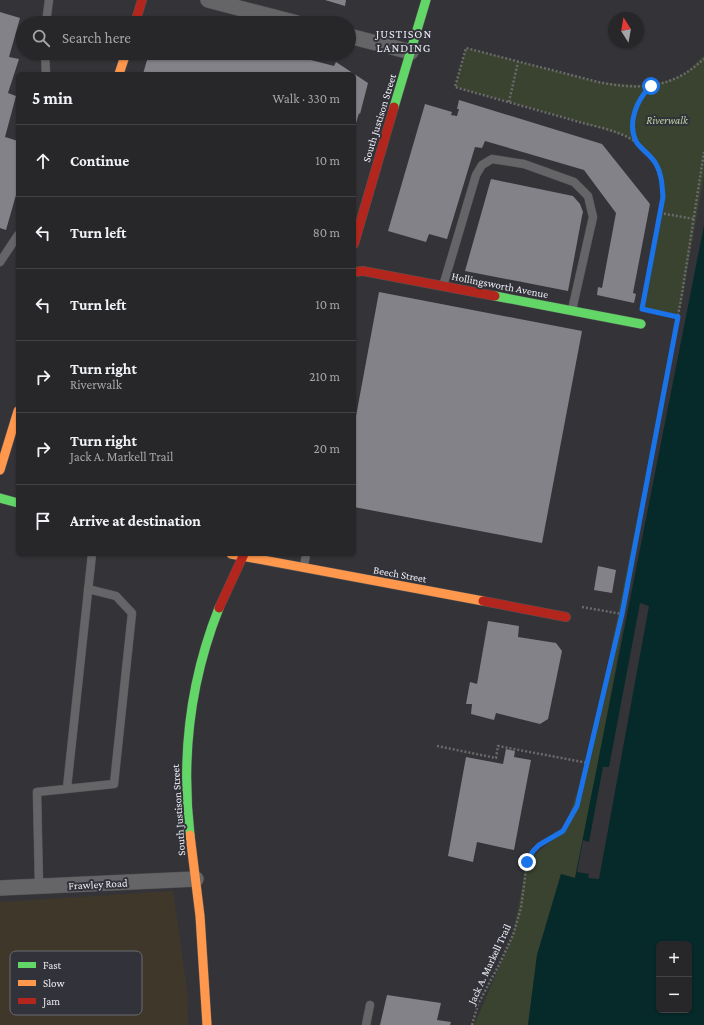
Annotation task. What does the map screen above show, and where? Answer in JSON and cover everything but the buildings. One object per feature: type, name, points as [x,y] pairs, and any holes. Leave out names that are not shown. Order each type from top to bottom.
[{"type":"street","points":[[137,16],[142,0]]},
{"type":"street","points":[[208,0],[270,16]]},
{"type":"street","name":"South Justison Street","points":[[356,237],[426,0]]},
{"type":"street","points":[[356,38],[411,52]]},
{"type":"street","points":[[120,72],[124,60]]},
{"type":"street","name":"Hollingsworth Avenue","points":[[356,272],[363,271],[641,324]]},
{"type":"street","points":[[0,470],[16,418]]},
{"type":"street","points":[[0,498],[16,502]]},
{"type":"street","name":"South Justison Street","points":[[207,1025],[196,879],[187,799],[189,724],[194,690],[209,634],[224,593],[242,556]]},
{"type":"street","name":"Beech Street","points":[[248,556],[566,617]]},
{"type":"street","name":"Frawley Road","points":[[0,888],[196,879]]},
{"type":"lane","points":[[47,16],[49,0]]},
{"type":"lane","points":[[45,60],[46,72]]},
{"type":"lane","points":[[442,286],[476,175],[482,165],[492,159],[524,164],[574,182],[588,196],[593,217],[572,311]]},
{"type":"lane","points":[[0,262],[16,238]]},
{"type":"lane","points":[[67,788],[92,556]]},
{"type":"lane","points":[[304,568],[306,556]]},
{"type":"lane","points":[[39,886],[36,792],[114,784],[132,613],[116,596],[88,589]]},
{"type":"lane","points":[[366,1025],[370,1005]]},
{"type":"path","points":[[642,309],[663,197],[660,174],[649,154],[637,142],[609,130],[455,88],[466,48],[616,85],[651,86],[669,82],[685,74],[704,58]]},
{"type":"path","points":[[508,102],[518,62]]},
{"type":"path","points":[[637,142],[633,130],[633,115],[643,93],[651,86]]},
{"type":"path","points":[[437,746],[496,758],[498,746],[588,762],[622,614],[678,317],[704,152]]},
{"type":"path","points":[[660,213],[694,219]]},
{"type":"path","points":[[649,311],[678,317]]},
{"type":"path","points":[[566,617],[569,604],[622,614]]},
{"type":"path","name":"Jack A. Markell Trail","points":[[472,1025],[478,1004],[500,965],[512,935],[521,908],[527,862],[533,851],[539,845],[563,831],[577,806],[588,762]]},
{"type":"shaded area","points":[[173,891],[187,991],[188,1025],[0,1025],[0,902]]},
{"type":"green space","name":"Riverwalk","points":[[466,48],[598,82],[651,86],[685,74],[704,55],[704,176],[602,743],[575,879],[561,874],[537,955],[528,1025],[474,1025],[513,935],[527,862],[563,831],[588,762],[678,317],[642,309],[660,213],[660,174],[649,154],[625,136],[554,114],[455,87]]},
{"type":"water","points":[[704,225],[704,1025],[528,1025],[537,955],[561,874],[575,878]]},
{"type":"pier","points":[[640,603],[649,606],[599,879],[588,878],[589,874],[577,872],[583,840],[589,842],[603,767],[609,767]]},
{"type":"traffic: fast","points":[[394,107],[426,0]]},
{"type":"traffic: fast","points":[[495,296],[641,324]]},
{"type":"traffic: fast","points":[[0,498],[16,502]]},
{"type":"traffic: fast","points":[[190,835],[187,806],[190,720],[201,663],[219,608]]},
{"type":"traffic: slow","points":[[120,72],[124,60]]},
{"type":"traffic: slow","points":[[0,470],[16,418]]},
{"type":"traffic: slow","points":[[242,556],[483,601]]},
{"type":"traffic: slow","points":[[190,835],[200,916],[207,1025]]},
{"type":"traffic: jam","points":[[137,16],[142,0]]},
{"type":"traffic: jam","points":[[356,237],[394,107]]},
{"type":"traffic: jam","points":[[356,272],[363,271],[495,296]]},
{"type":"traffic: jam","points":[[219,608],[243,556]]},
{"type":"traffic: jam","points":[[483,601],[566,617]]},
{"type":"district","name":"JUSTISON LANDING","points":[[404,41]]},
{"type":"route","points":[[527,862],[533,851],[539,845],[563,831],[577,806],[622,614],[678,317],[642,309],[663,197],[660,174],[656,165],[649,154],[637,142],[633,130],[633,115],[643,93],[651,86]]}]
